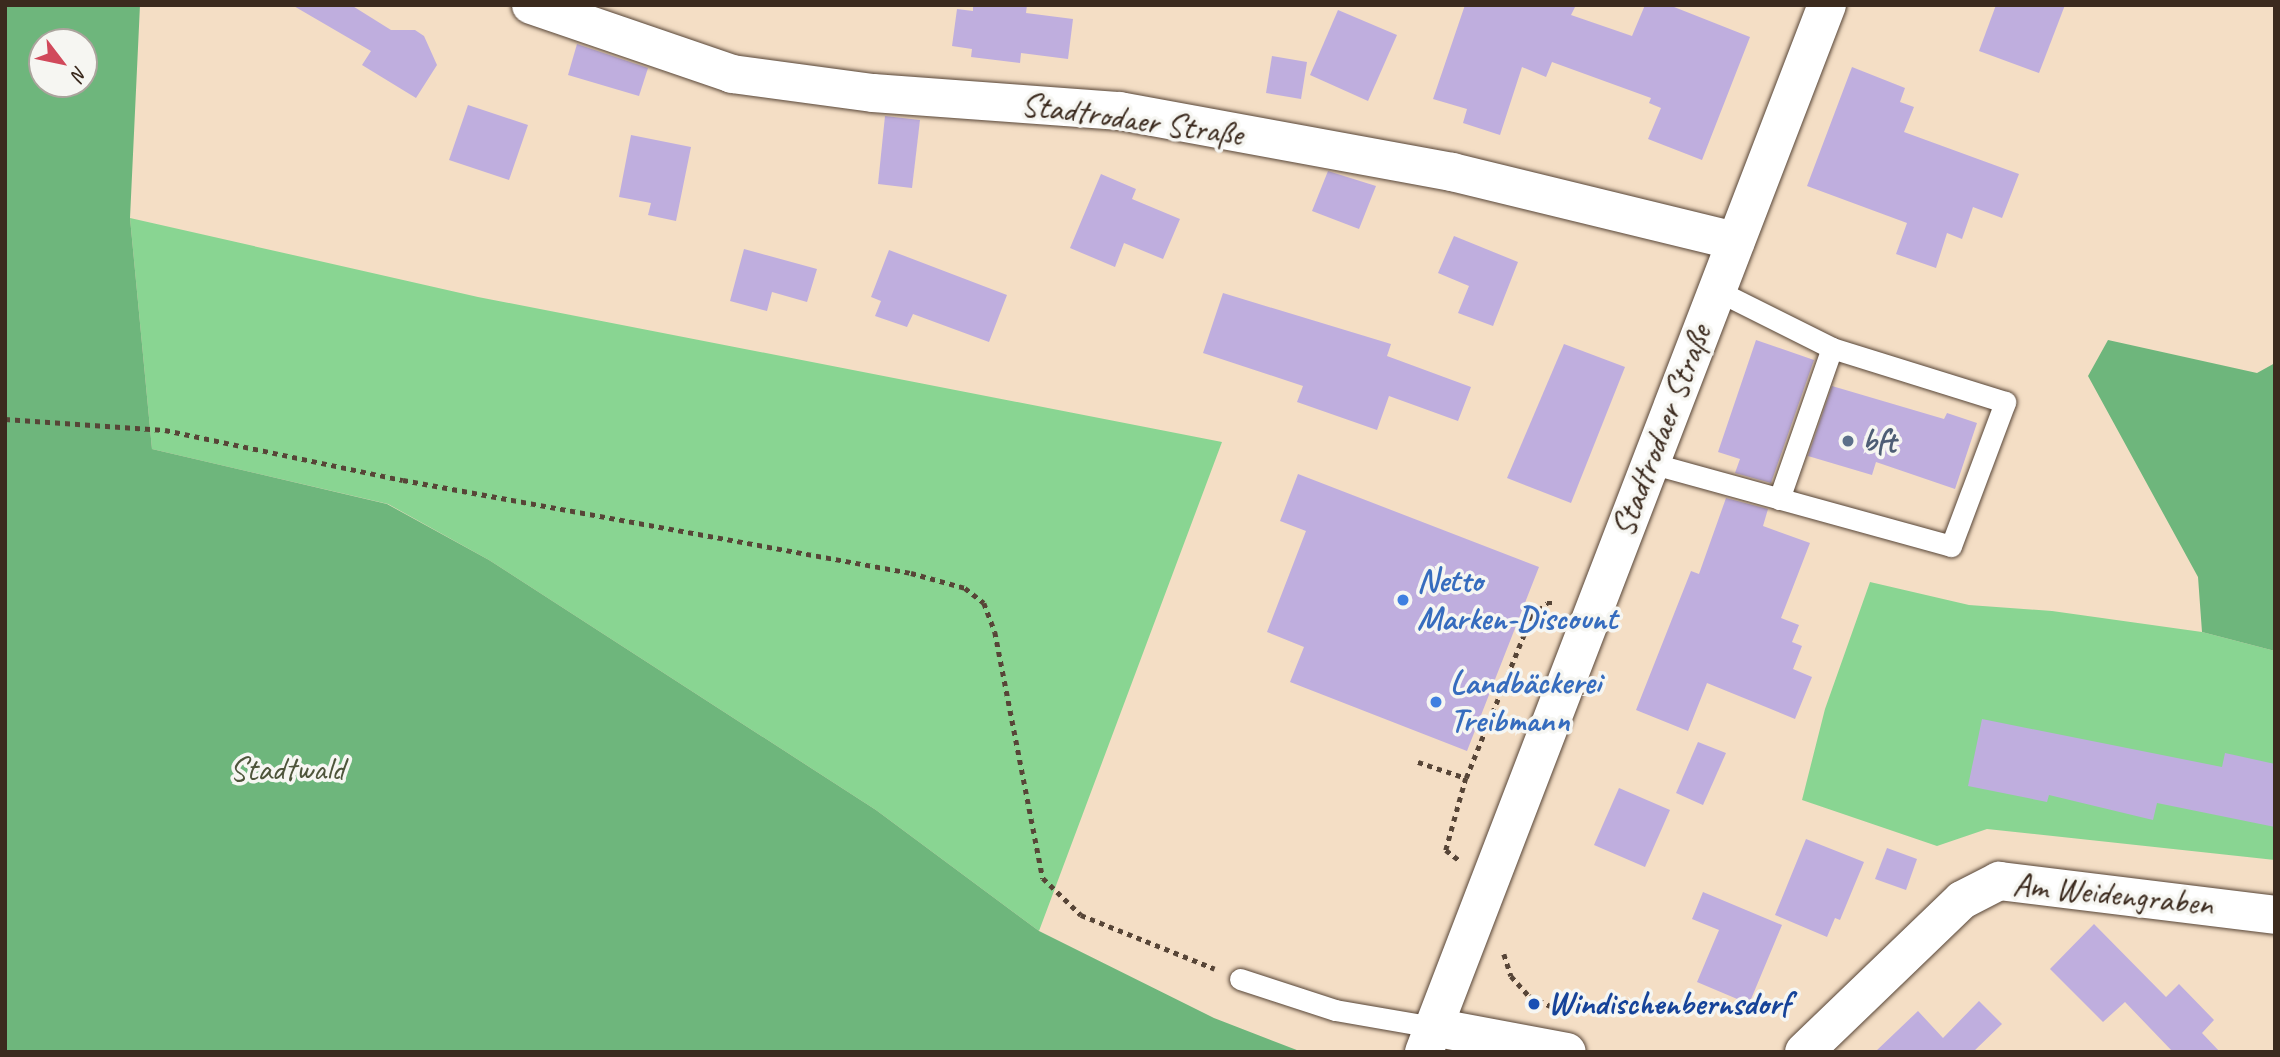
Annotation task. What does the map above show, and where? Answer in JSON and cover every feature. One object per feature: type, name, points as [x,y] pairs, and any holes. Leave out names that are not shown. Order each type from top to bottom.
[{"type":"street","name":"Stadtrodaer Straße","points":[[531,5],[732,74],[873,93],[1120,111],[1452,172],[1735,241]]},
{"type":"street","name":"Stadtrodaer Straße","points":[[1429,1040],[1827,5]]},
{"type":"street","name":"Am Weidengraben","points":[[1804,1052],[1962,900],[1999,881],[2275,915]]},
{"type":"street","points":[[1429,1040],[1567,1052]]},
{"type":"lane","points":[[1650,463],[1951,546],[2005,402],[1832,348],[1716,290]]},
{"type":"lane","points":[[1779,499],[1832,348]]},
{"type":"lane","points":[[1240,979],[1429,1040]]},
{"type":"path","points":[[5,418],[165,430],[417,482],[911,573],[965,588],[984,603],[995,632],[1043,878],[1080,915],[1240,979]]},
{"type":"path","points":[[1491,874],[1446,850],[1466,778],[1531,617],[1547,603],[1558,603],[1592,615]]},
{"type":"path","points":[[1418,762],[1466,778]]},
{"type":"green space","name":"Stadtwald","points":[[5,5],[140,5],[130,218],[152,449],[387,504],[489,560],[876,810],[1039,931],[1214,1018],[1302,1052],[5,1052]]},
{"type":"green space","points":[[130,218],[478,297],[1222,442],[1039,931],[876,810],[489,560],[388,504],[152,449]]},
{"type":"green space","points":[[2108,340],[2257,373],[2275,363],[2275,651],[2202,632],[2198,577],[2088,376]]},
{"type":"green space","points":[[1870,582],[1969,605],[2052,611],[2202,632],[2275,651],[2275,860],[1987,829],[1937,846],[1802,800],[1825,709]]},
{"type":"building","points":[[292,5],[351,5],[391,30],[415,30],[424,36],[437,65],[416,98],[362,65],[371,51]]},
{"type":"building","points":[[973,5],[1027,5],[1026,13],[1073,19],[1068,59],[1021,53],[1020,63],[971,57],[972,49],[952,46],[957,9],[973,11]]},
{"type":"building","points":[[1465,5],[1576,5],[1571,15],[1632,36],[1645,5],[1669,5],[1750,37],[1702,160],[1648,139],[1661,108],[1649,103],[1651,98],[1552,62],[1546,77],[1522,67],[1500,135],[1463,123],[1467,109],[1433,99]]},
{"type":"building","points":[[1996,5],[2065,5],[2039,73],[1979,51]]},
{"type":"building","points":[[1338,10],[1397,35],[1368,101],[1310,75]]},
{"type":"building","points":[[577,44],[648,68],[639,96],[568,75]]},
{"type":"building","points":[[1272,56],[1307,62],[1301,99],[1266,93]]},
{"type":"building","points":[[1852,67],[1905,88],[1900,102],[1914,107],[1904,132],[2019,174],[2002,218],[1973,207],[1962,239],[1947,233],[1936,268],[1896,254],[1907,223],[1807,186]]},
{"type":"building","points":[[468,105],[528,125],[509,180],[449,160]]},
{"type":"building","points":[[885,116],[920,120],[912,188],[878,184]]},
{"type":"building","points":[[631,135],[691,147],[676,221],[648,215],[651,203],[619,197]]},
{"type":"building","points":[[1328,171],[1376,186],[1359,229],[1312,211]]},
{"type":"building","points":[[1101,174],[1136,189],[1132,199],[1180,219],[1163,259],[1124,243],[1115,267],[1070,248]]},
{"type":"building","points":[[1454,236],[1518,262],[1493,326],[1458,313],[1469,286],[1438,273]]},
{"type":"building","points":[[744,249],[817,269],[807,302],[772,292],[767,311],[730,301]]},
{"type":"building","points":[[889,250],[1007,295],[989,342],[913,314],[907,327],[875,316],[881,301],[871,297]]},
{"type":"building","points":[[1223,293],[1391,344],[1387,356],[1471,387],[1458,421],[1389,396],[1377,430],[1297,402],[1303,386],[1203,353]]},
{"type":"building","points":[[1756,340],[1814,360],[1771,483],[1735,473],[1740,459],[1718,452]]},
{"type":"building","points":[[1564,344],[1625,367],[1571,503],[1507,478]]},
{"type":"building","points":[[1832,386],[1944,419],[1947,413],[1977,423],[1955,489],[1876,462],[1872,475],[1808,456]]},
{"type":"building","name":"Netto Marken-Discount","points":[[1298,474],[1539,567],[1467,751],[1290,682],[1304,647],[1267,632],[1306,531],[1280,521]]},
{"type":"building","points":[[1726,498],[1768,509],[1763,526],[1810,543],[1781,618],[1799,625],[1792,642],[1802,646],[1793,669],[1812,677],[1795,719],[1707,683],[1688,731],[1636,710],[1691,571],[1699,574]]},
{"type":"building","points":[[1982,719],[2222,767],[2225,753],[2275,764],[2275,827],[2157,803],[2153,820],[2049,795],[2047,802],[1968,786]]},
{"type":"building","points":[[1698,742],[1726,753],[1703,805],[1676,793]]},
{"type":"building","points":[[1619,788],[1670,810],[1645,867],[1594,845]]},
{"type":"building","points":[[1806,839],[1864,862],[1840,920],[1835,918],[1827,937],[1775,915]]},
{"type":"building","points":[[1887,848],[1917,859],[1906,890],[1875,879]]},
{"type":"building","points":[[1703,892],[1782,925],[1749,1004],[1697,982],[1719,930],[1692,919]]},
{"type":"building","points":[[2094,924],[2166,997],[2179,984],[2214,1020],[2202,1033],[2220,1052],[2173,1052],[2125,1002],[2103,1022],[2050,969]]},
{"type":"building","points":[[1979,1001],[2002,1024],[1973,1052],[1875,1052],[1918,1011],[1943,1038]]},
{"type":"place","name":"bft","points":[[1848,441]]},
{"type":"place","name":"Netto Marken-Discount","points":[[1403,600]]},
{"type":"place","name":"Landbäckerei Treibmann","points":[[1436,702]]},
{"type":"place","name":"Windischenbernsdorf","points":[[1534,1004]]}]
